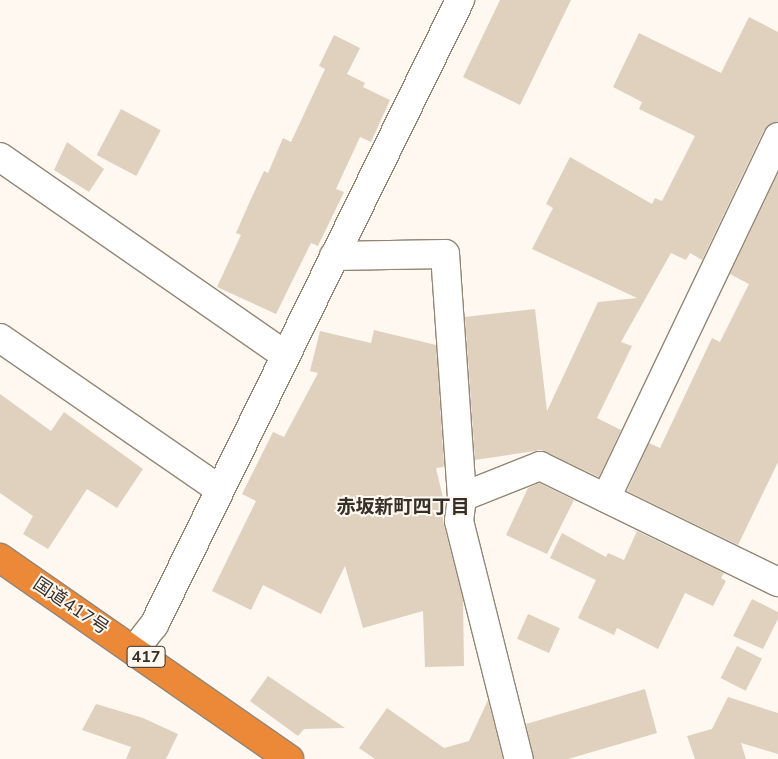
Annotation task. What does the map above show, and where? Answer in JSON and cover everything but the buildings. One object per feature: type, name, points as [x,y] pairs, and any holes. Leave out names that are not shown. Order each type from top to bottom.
[{"type":"highway","name":"国道417号","points":[[0,558],[135,649],[289,759]]},
{"type":"street","points":[[135,649],[154,625],[460,0]]},
{"type":"street","points":[[606,498],[778,137]]},
{"type":"street","points":[[0,157],[286,356]]},
{"type":"street","points":[[334,256],[445,254],[462,497],[458,521],[519,759]]},
{"type":"street","points":[[0,338],[219,490]]},
{"type":"street","points":[[462,497],[540,466],[778,582]]},
{"type":"district","name":"赤坂新町四丁目","points":[[403,508]]}]
